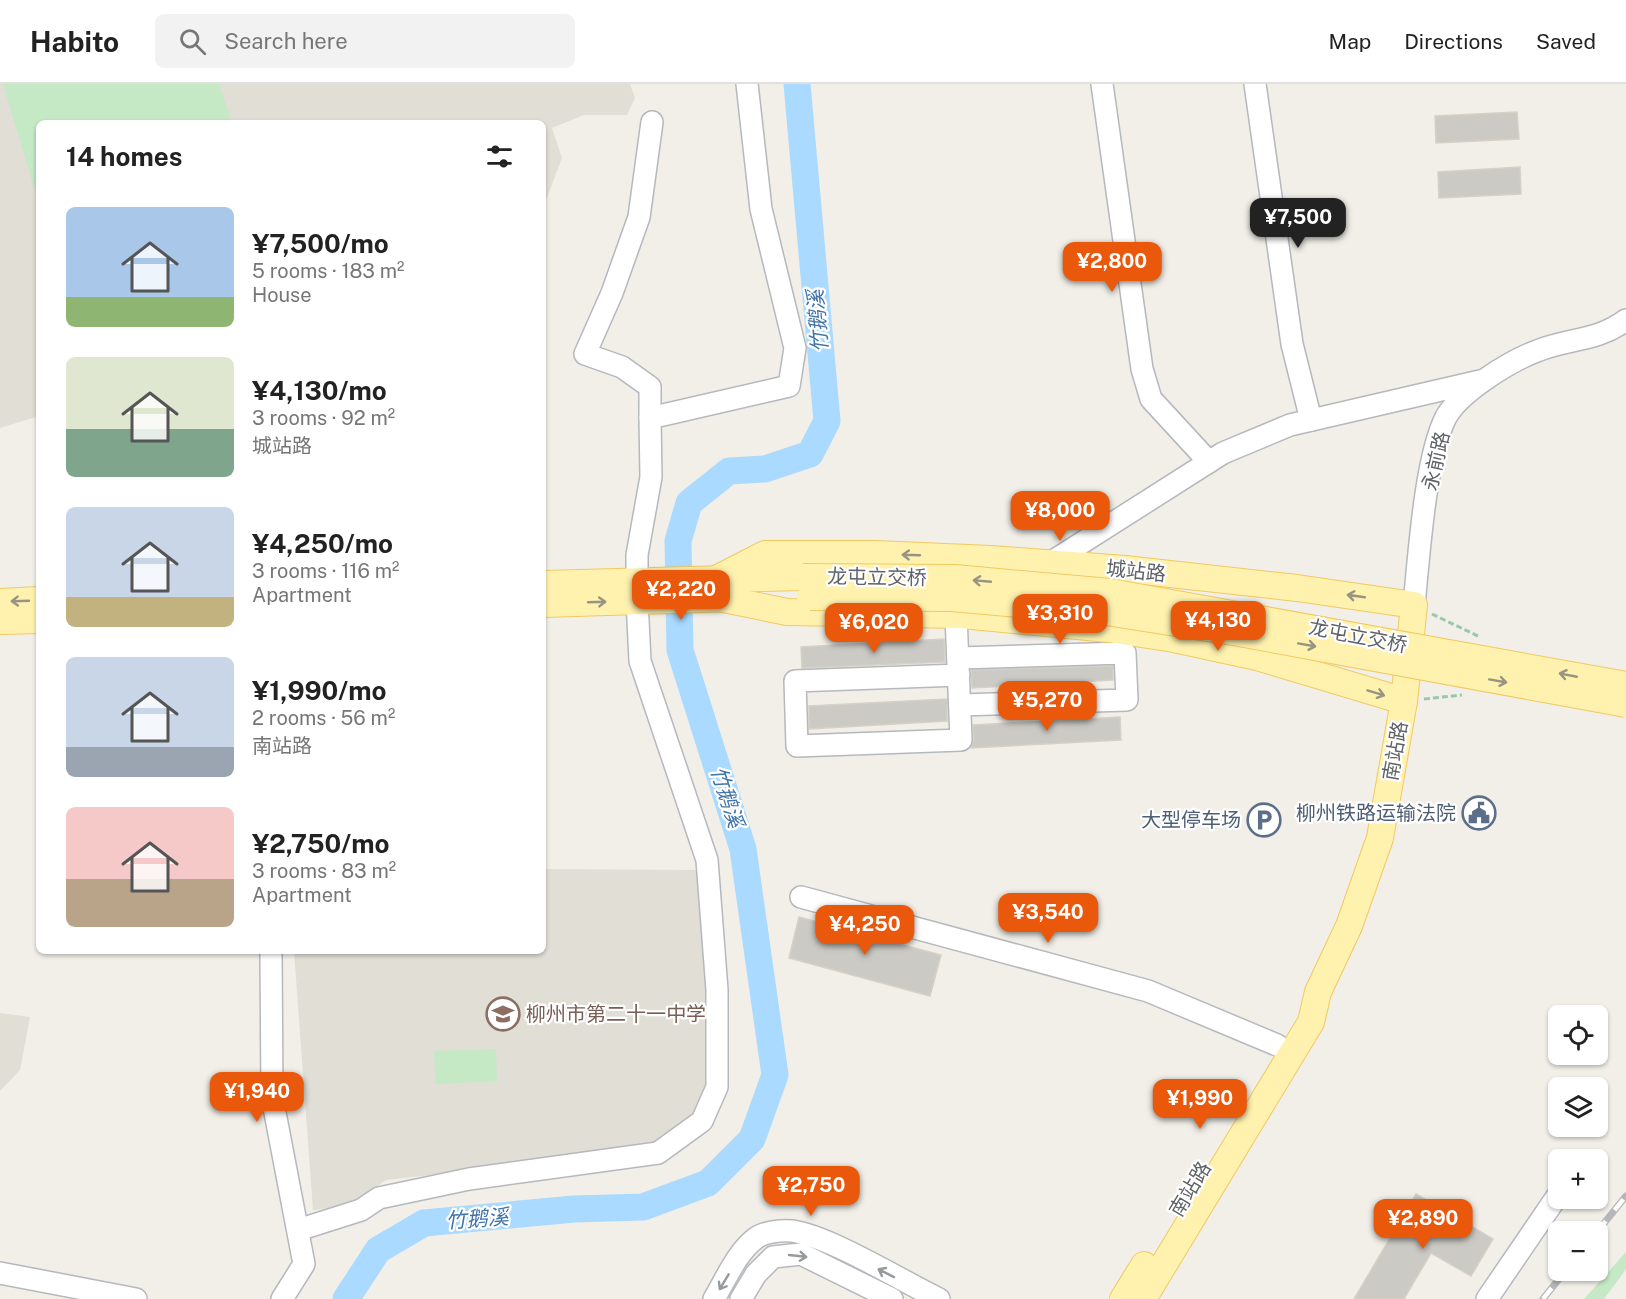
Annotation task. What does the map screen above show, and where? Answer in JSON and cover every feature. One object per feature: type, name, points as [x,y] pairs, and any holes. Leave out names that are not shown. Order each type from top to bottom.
[{"type":"main road","name":"城站路","points":[[714,588],[765,554],[875,554],[1050,563],[1297,588],[1414,605]]},
{"type":"main road","name":"龙屯立交桥","points":[[806,587],[956,578],[1110,592],[1242,614],[1626,686]]},
{"type":"main road","name":"城站路","points":[[546,584],[643,590],[806,587]]},
{"type":"main road","name":"龙屯立交桥","points":[[806,587],[1106,612],[1239,633],[1626,705]]},
{"type":"main road","name":"城站路","points":[[714,588],[787,612],[956,615],[1087,627],[1174,639],[1257,657],[1404,702]]},
{"type":"main road","name":"城站路","points":[[546,604],[643,590]]},
{"type":"main road","points":[[0,602],[36,600]]},
{"type":"main road","name":"南站路","points":[[1143,1299],[1311,1022],[1318,992],[1349,926],[1380,838],[1404,702],[1414,605]]},
{"type":"main road","points":[[0,621],[36,620]]},
{"type":"main road","name":"南站路","points":[[1123,1299],[1297,1013],[1318,992]]},
{"type":"street","points":[[650,417],[789,387],[795,348],[760,209],[747,84]]},
{"type":"street","points":[[1102,84],[1142,369],[1151,399],[1209,462]]},
{"type":"street","points":[[1255,84],[1292,344],[1311,420]]},
{"type":"street","points":[[297,1230],[361,1210],[379,1198],[470,1179],[658,1153],[702,1121],[717,1087],[717,990],[707,860],[640,661],[643,590],[637,555],[651,477],[650,387],[622,367],[585,354],[612,293],[639,217],[652,122]]},
{"type":"street","name":"永前路","points":[[1414,605],[1432,458],[1447,416],[1480,381],[1537,350],[1609,332],[1626,320]]},
{"type":"street","points":[[1050,563],[1223,453],[1290,425],[1480,381]]},
{"type":"street","points":[[956,615],[958,666],[960,705],[961,740],[797,746],[795,681],[958,666],[1125,653],[1126,700],[960,705]]},
{"type":"street","points":[[801,897],[1148,991],[1277,1045]]},
{"type":"street","points":[[271,954],[272,1097],[304,1264],[282,1299]]},
{"type":"street","points":[[1487,1299],[1548,1209]]},
{"type":"street","points":[[714,1299],[741,1254],[756,1237],[775,1232],[792,1231],[825,1242],[939,1299]]},
{"type":"street","points":[[741,1299],[756,1274],[773,1257],[801,1254],[892,1299]]},
{"type":"street","points":[[0,1273],[136,1299]]},
{"type":"shaded area","points":[[0,84],[630,84],[635,98],[627,115],[584,115],[552,128],[562,158],[546,200],[546,120],[36,120],[36,417],[0,428]]},
{"type":"shaded area","name":"柳州市第二十一中学","points":[[546,869],[701,870],[711,1077],[703,1110],[668,1141],[537,1163],[386,1180],[349,1206],[313,1210],[294,954],[546,954]]},
{"type":"shaded area","points":[[0,1013],[30,1017],[20,1070],[0,1091]]},
{"type":"green space","points":[[3,84],[219,84],[231,120],[36,120],[36,194]]},
{"type":"green space","points":[[496,1049],[497,1081],[436,1084],[434,1051]]},
{"type":"green space","points":[[1626,1252],[1626,1269],[1604,1299],[1584,1299],[1600,1281],[1608,1281],[1608,1272]]},
{"type":"building","points":[[1517,112],[1519,139],[1436,143],[1435,116]]},
{"type":"building","points":[[1520,167],[1521,194],[1439,198],[1438,172]]},
{"type":"building","points":[[944,639],[945,662],[802,668],[801,647]]},
{"type":"building","points":[[1113,666],[1113,680],[972,688],[971,670]]},
{"type":"building","points":[[947,699],[947,721],[809,729],[809,706]]},
{"type":"building","points":[[1120,717],[1121,740],[971,748],[974,740],[973,725]]},
{"type":"building","points":[[799,917],[941,955],[930,996],[789,958]]},
{"type":"building","points":[[1416,1194],[1493,1239],[1471,1276],[1431,1253],[1404,1299],[1354,1299]]},
{"type":"waterway","name":"竹鹅溪","points":[[346,1299],[378,1250],[424,1223],[574,1209],[643,1207],[708,1183],[752,1139],[775,1075],[743,849],[680,650],[678,541],[689,503],[729,471],[765,469],[810,454],[827,421],[797,84]]},
{"type":"railway","points":[[1606,1221],[1626,1196]]},
{"type":"railway","points":[[1543,1299],[1557,1281]]},
{"type":"place","name":"柳州铁路运输法院","points":[[1479,813]]},
{"type":"place","name":"大型停车场","points":[[1264,820]]},
{"type":"place","name":"柳州市第二十一中学","points":[[503,1014]]}]
